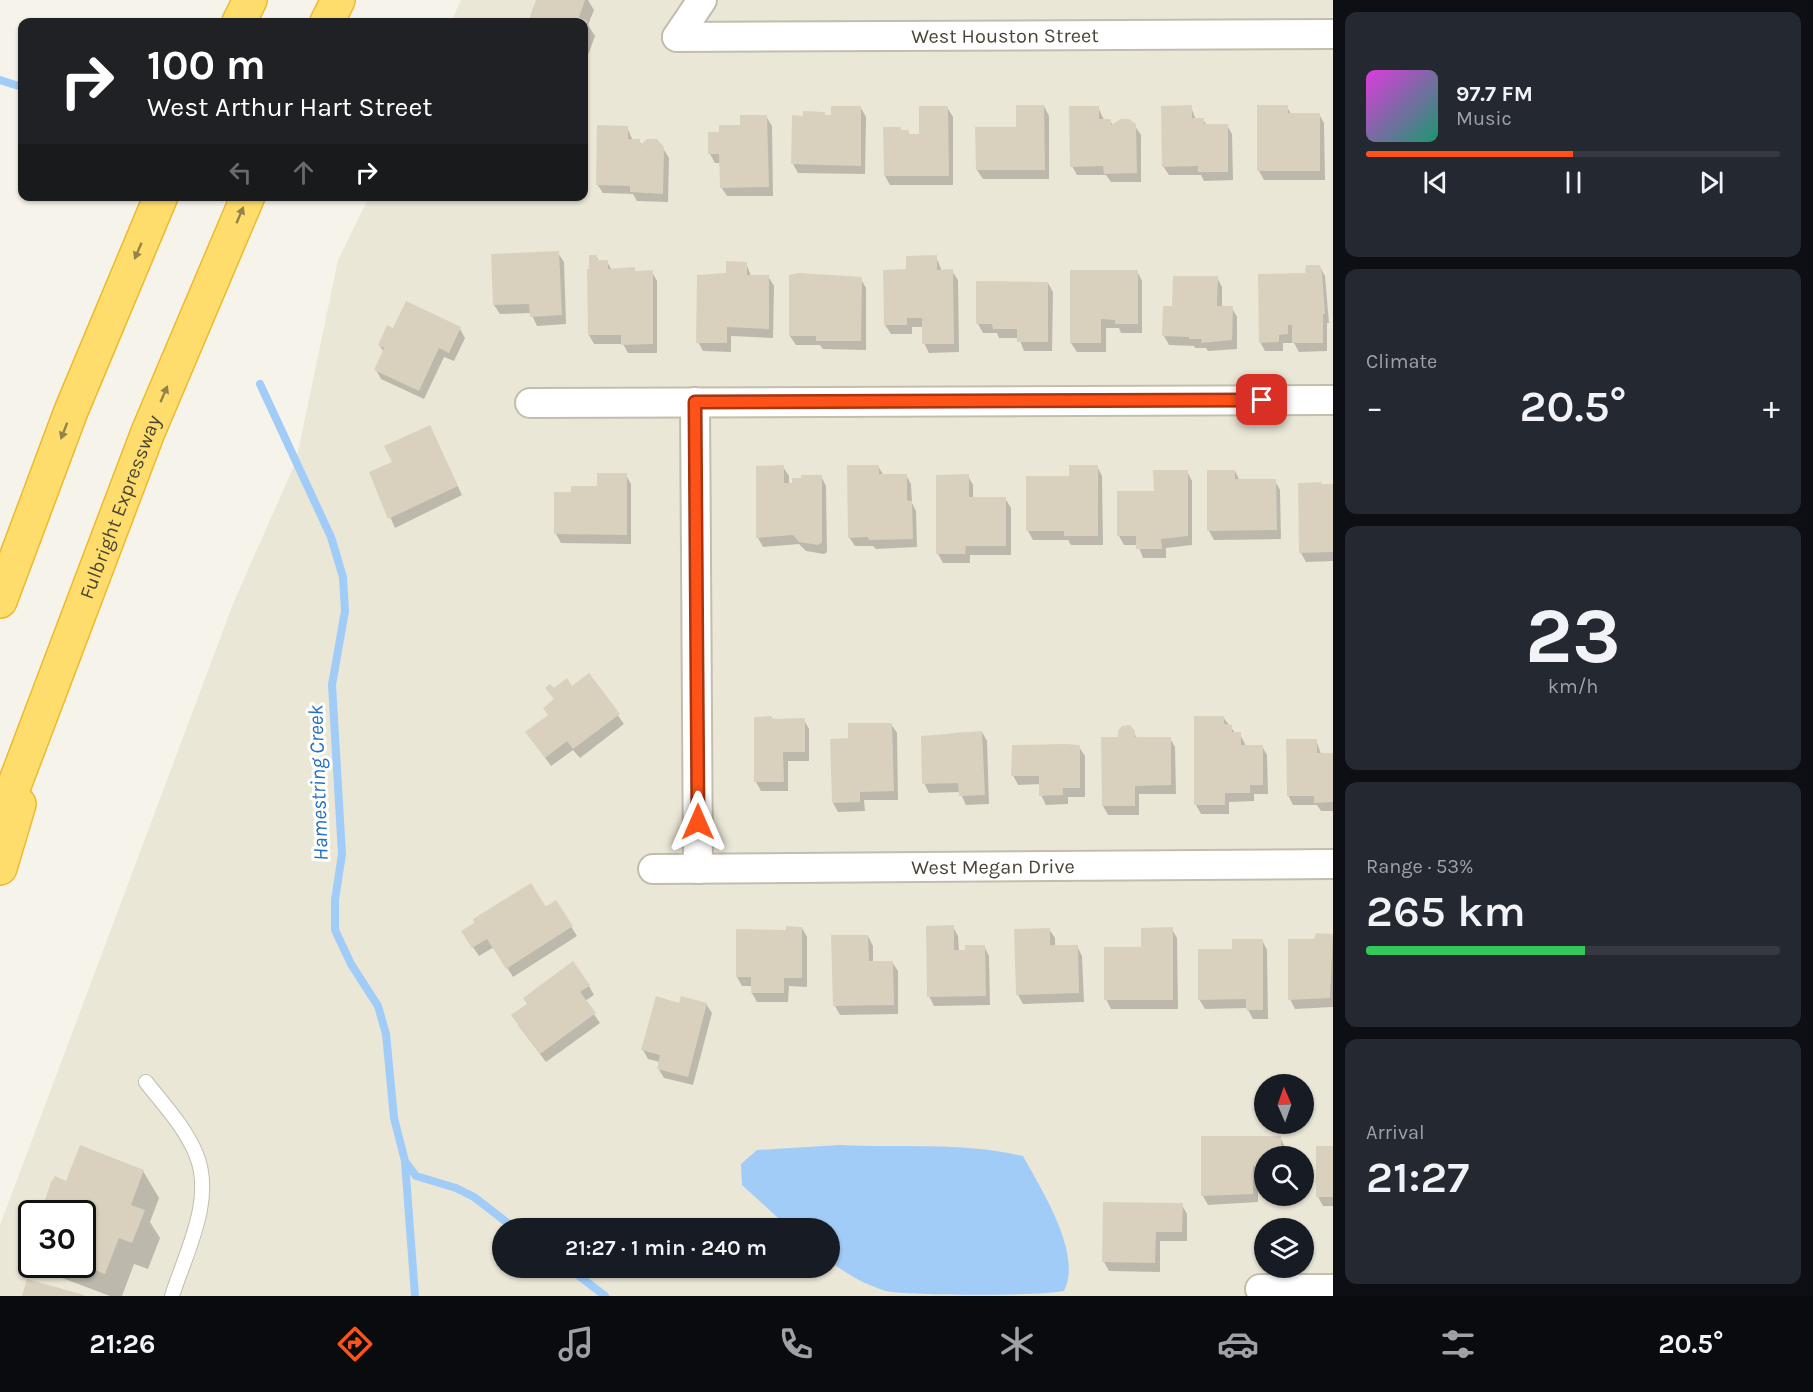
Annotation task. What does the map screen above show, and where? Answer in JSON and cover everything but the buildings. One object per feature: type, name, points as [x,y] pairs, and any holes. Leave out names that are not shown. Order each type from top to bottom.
[{"type":"highway","points":[[241,18],[250,0]]},
{"type":"highway","points":[[329,18],[338,0]]},
{"type":"highway","points":[[0,601],[72,411],[159,201]]},
{"type":"highway","name":"Fulbright Expressway","points":[[0,823],[148,432],[246,201]]},
{"type":"highway","points":[[0,868],[60,664]]},
{"type":"street","name":"West Houston Street","points":[[702,0],[677,37],[1333,34]]},
{"type":"street","points":[[530,403],[1333,400]]},
{"type":"street","points":[[695,402],[698,868]]},
{"type":"street","name":"West Megan Drive","points":[[653,869],[1333,864]]},
{"type":"street","points":[[1260,1290],[1333,1289]]},
{"type":"lane","points":[[146,1082],[182,1130],[196,1154],[203,1181],[201,1208],[172,1296]]},
{"type":"shaded area","points":[[461,0],[1333,0],[1333,1296],[0,1296],[0,1225],[233,604],[296,461],[338,260],[367,201],[588,201],[588,18],[453,18]]},
{"type":"water","points":[[840,1145],[955,1147],[1023,1156],[1049,1203],[1064,1241],[1068,1259],[1068,1276],[1064,1291],[1031,1294],[922,1294],[886,1291],[871,1286],[840,1268],[840,1218],[778,1218],[742,1185],[741,1164],[757,1150]]},
{"type":"waterway","name":"Hamestring Creek","points":[[0,80],[18,86]]},
{"type":"waterway","name":"Hamestring Creek","points":[[260,384],[331,537],[343,577],[345,611],[332,685],[342,854],[335,900],[335,930],[351,964],[378,1006],[386,1034],[394,1118],[405,1161],[416,1176],[456,1188],[474,1197],[501,1218]]},
{"type":"waterway","points":[[405,1162],[415,1296]]},
{"type":"waterway","name":"Hamestring Creek","points":[[582,1278],[605,1296]]},
{"type":"route","points":[[698,822],[695,402],[1262,400]]}]
